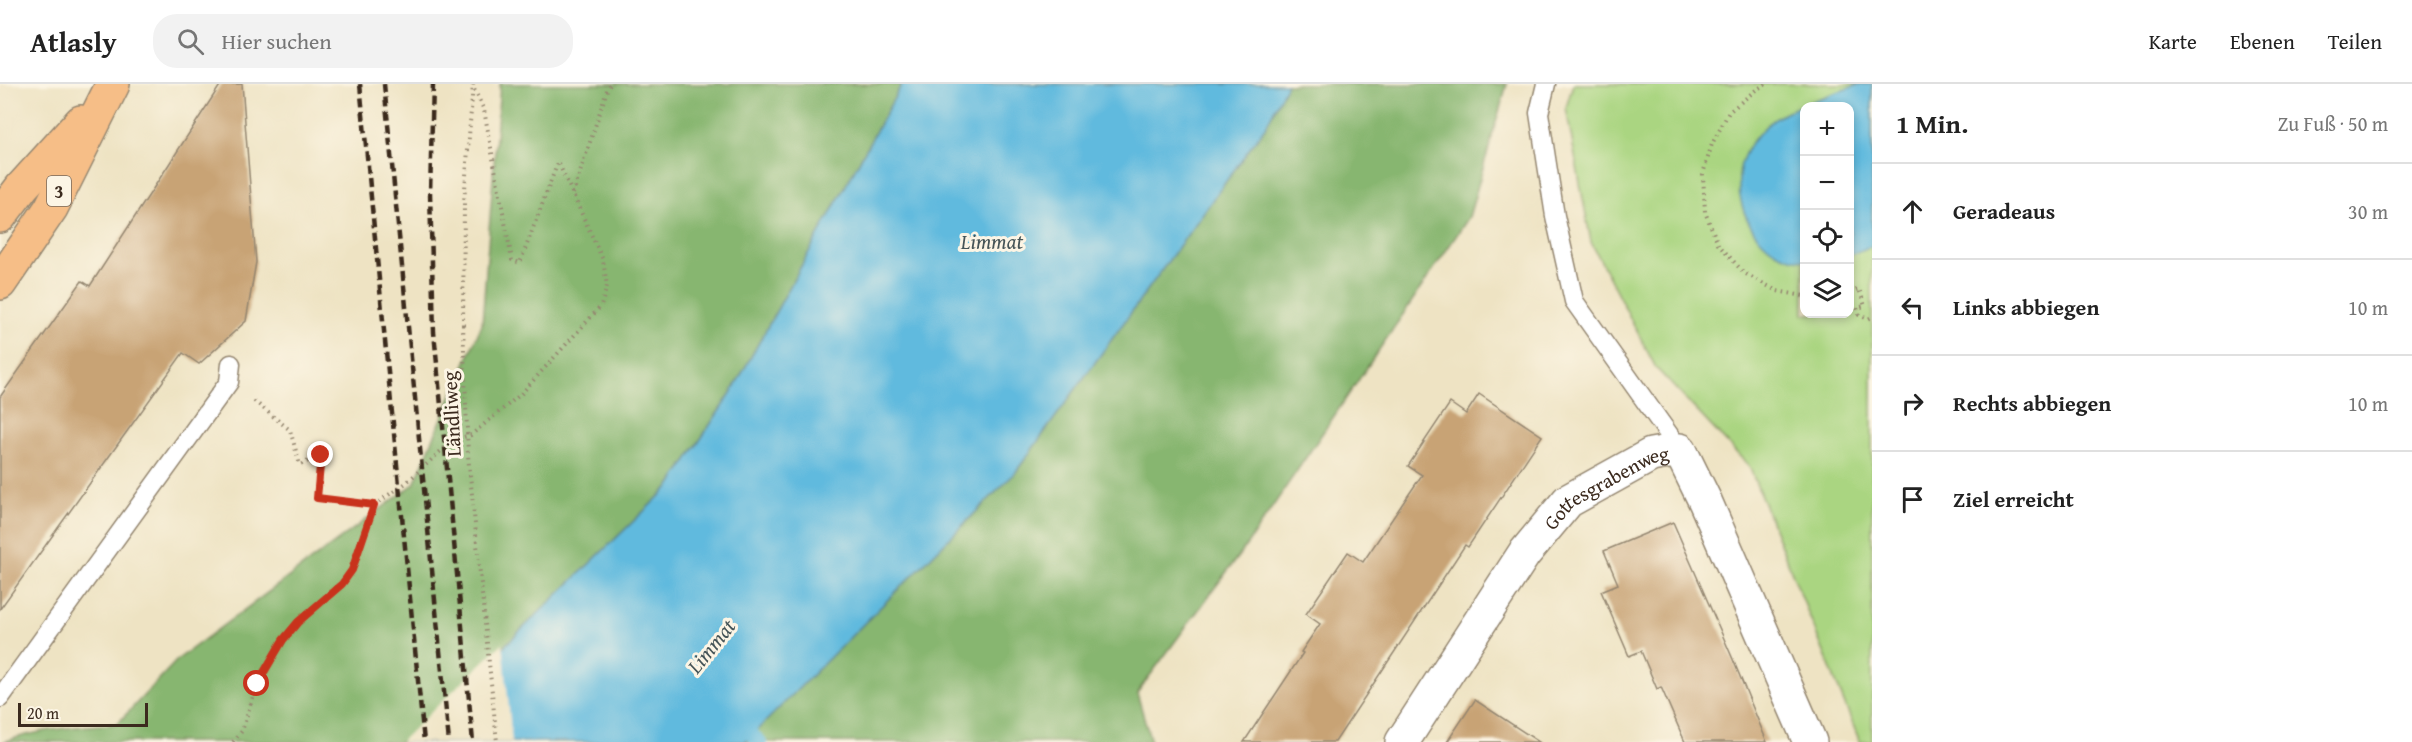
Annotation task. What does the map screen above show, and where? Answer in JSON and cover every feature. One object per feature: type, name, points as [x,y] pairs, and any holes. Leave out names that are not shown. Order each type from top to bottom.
[{"type":"main road","name":"3","points":[[0,216],[22,187],[110,89]]},
{"type":"main road","name":"3","points":[[0,283],[51,208],[110,89]]},
{"type":"street","name":"Gottesgrabenweg","points":[[1402,742],[1524,554],[1568,501],[1652,455],[1680,450],[1705,501],[1810,742]]},
{"type":"lane","points":[[1546,84],[1539,113],[1555,216],[1574,301],[1680,450]]},
{"type":"lane","points":[[0,698],[230,373]]},
{"type":"path","points":[[572,195],[610,84]]},
{"type":"path","points":[[1766,84],[1756,89],[1729,112],[1712,144],[1703,174],[1705,212],[1718,243],[1744,273],[1777,291],[1800,295]]},
{"type":"path","points":[[233,742],[242,731],[257,684],[283,640],[298,622],[342,584],[352,570],[374,505],[406,483],[453,440],[471,435],[521,394],[601,306],[607,286],[603,260],[558,162],[520,263],[512,260],[484,110],[473,85]]},
{"type":"path","name":"Ländliweg","points":[[473,85],[464,202],[462,325],[468,455],[497,742]]},
{"type":"path","points":[[1854,291],[1859,289],[1865,306],[1857,308],[1859,315],[1868,319],[1872,317]]},
{"type":"path","points":[[230,373],[290,430],[300,465],[321,455],[317,498],[374,505]]},
{"type":"green space","points":[[500,84],[902,84],[731,393],[670,486],[405,742],[3,742],[45,731],[117,724],[178,659],[414,484],[482,324]]},
{"type":"green space","points":[[1287,84],[1507,84],[1469,217],[1248,543],[1137,693],[1151,742],[745,742],[1015,473],[1266,126]]},
{"type":"green space","points":[[1573,84],[1872,84],[1872,742],[1860,742],[1749,466],[1656,368],[1591,242],[1566,108]]},
{"type":"water","name":"Limmat","points":[[902,84],[1287,84],[1266,126],[1015,473],[745,742],[405,742],[670,486],[731,393]]},
{"type":"water","points":[[1860,84],[1872,84],[1872,246],[1854,253],[1854,102],[1810,102]]},
{"type":"water","points":[[1800,106],[1800,259],[1776,252],[1764,243],[1747,219],[1739,191],[1741,164],[1753,141],[1770,123]]},
{"type":"pier","points":[[503,643],[512,742],[402,742],[402,740]]},
{"type":"building","points":[[221,84],[242,84],[256,262],[246,321],[199,364],[183,353],[0,609],[0,397],[82,281],[90,286]]},
{"type":"building","points":[[1479,394],[1542,436],[1468,547],[1465,545],[1335,742],[1244,742],[1320,624],[1306,614],[1348,552],[1363,562],[1422,475],[1408,466],[1450,403],[1466,414]]},
{"type":"building","points":[[1673,522],[1767,742],[1685,742],[1661,687],[1657,689],[1641,651],[1629,656],[1601,591],[1618,584],[1604,551]]},
{"type":"building","points":[[1475,700],[1539,742],[1447,742]]},
{"type":"waterway","points":[[739,723],[760,742]]},
{"type":"railway","points":[[360,84],[424,742]]},
{"type":"railway","points":[[384,84],[449,742]]},
{"type":"railway","points":[[433,84],[430,193],[434,332],[473,742]]},
{"type":"route","points":[[257,684],[283,640],[298,622],[342,584],[352,570],[374,505],[317,498],[321,455]]}]
